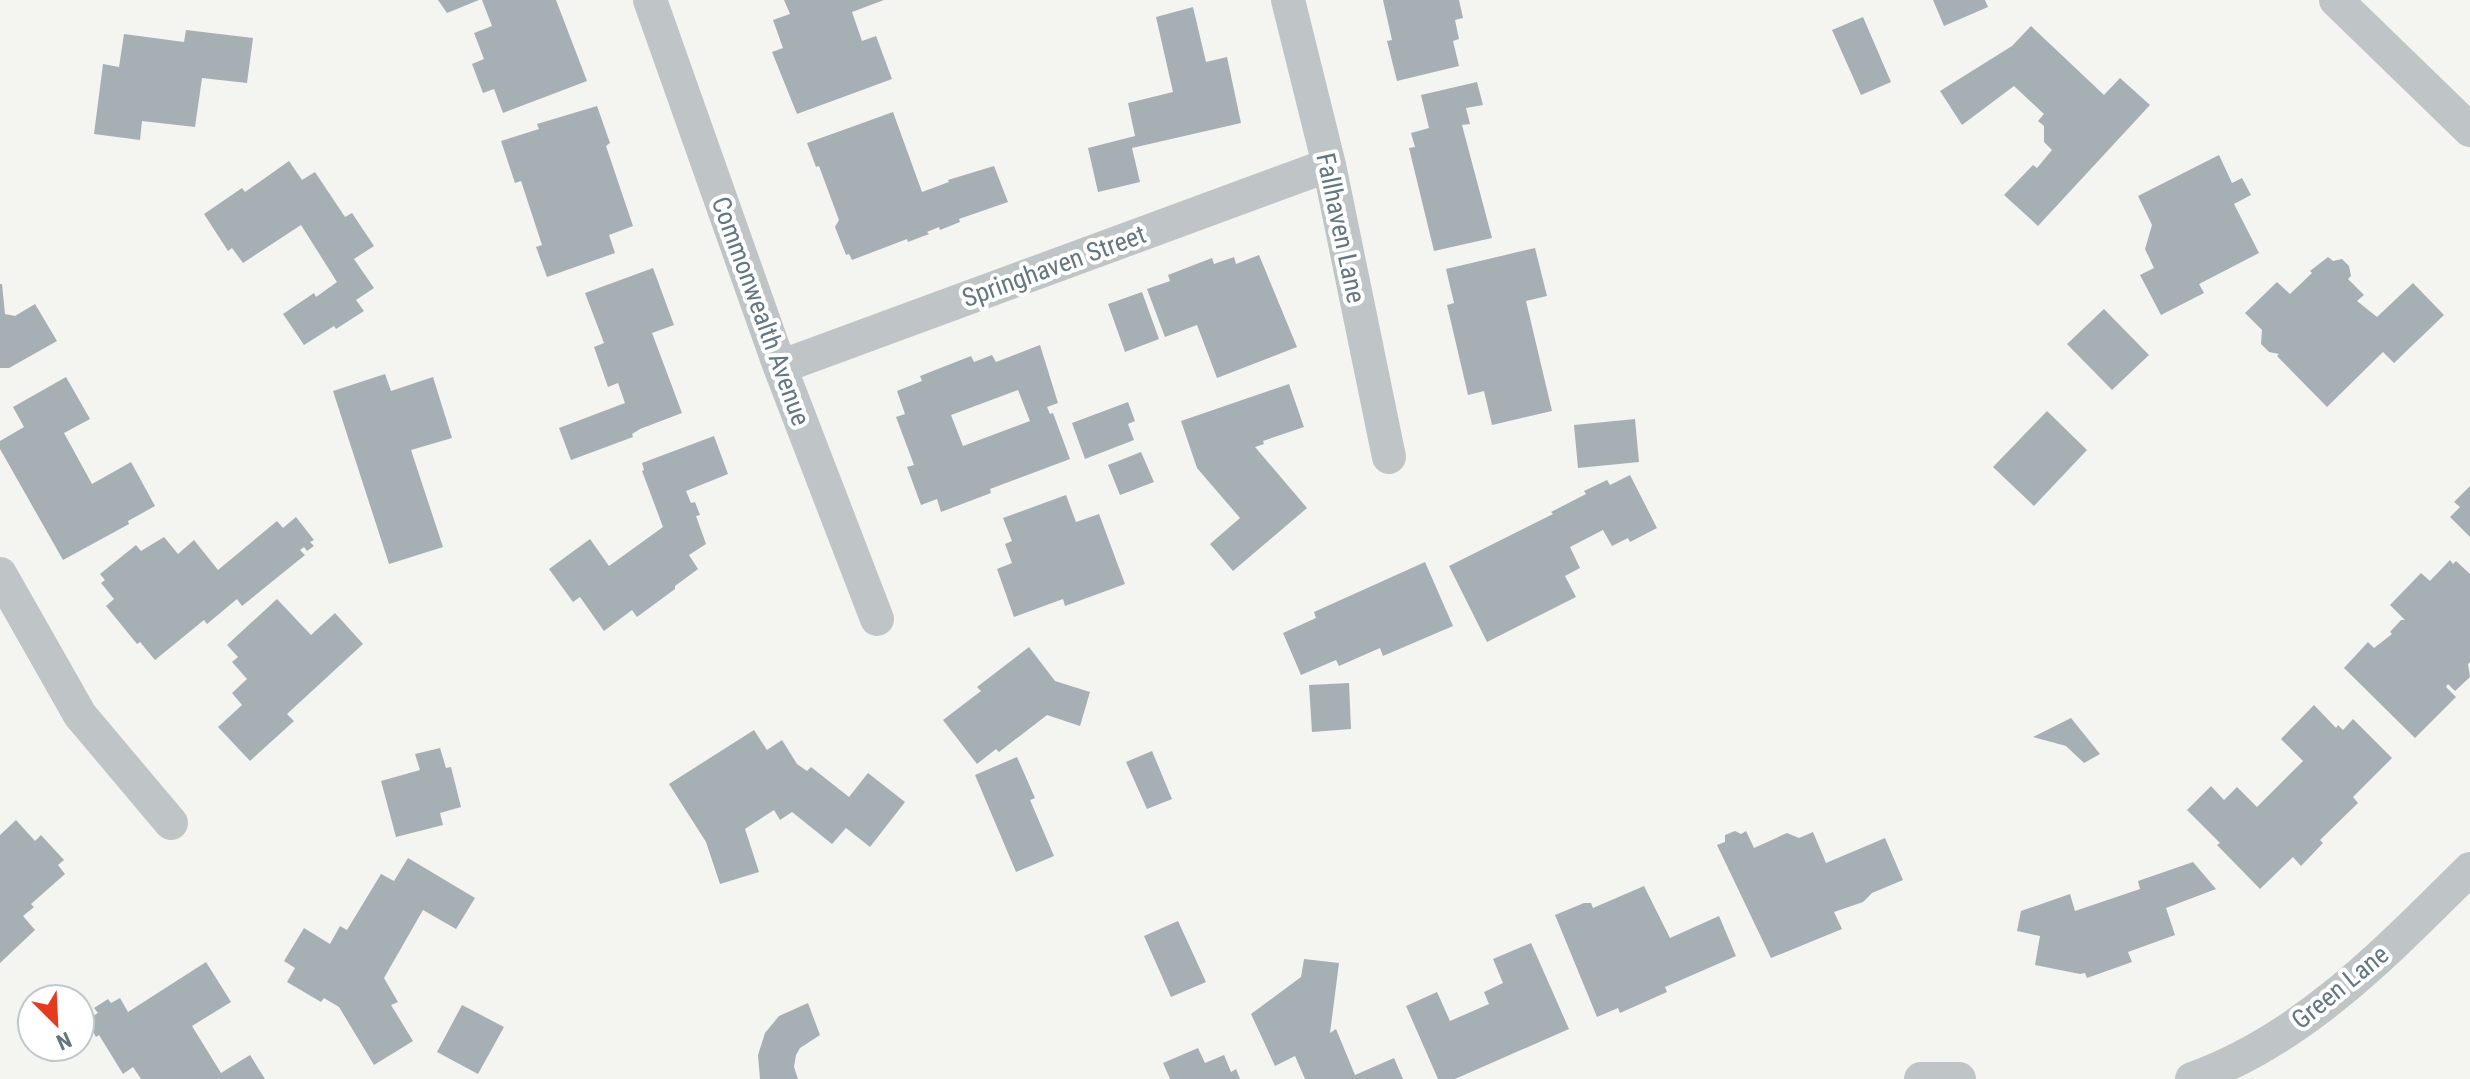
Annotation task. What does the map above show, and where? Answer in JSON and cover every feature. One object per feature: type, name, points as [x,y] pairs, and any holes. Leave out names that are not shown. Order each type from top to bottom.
[{"type":"street","name":"Commonwealth Avenue","points":[[650,0],[780,367],[877,619]]},
{"type":"street","name":"Fallhaven Lane","points":[[1288,0],[1329,165],[1389,457]]},
{"type":"street","points":[[2336,0],[2470,130]]},
{"type":"street","name":"Springhaven Street","points":[[780,367],[1329,165]]},
{"type":"street","points":[[0,574],[80,715],[171,823]]},
{"type":"street","name":"Green Lane","points":[[2192,1079],[2231,1064],[2277,1038],[2343,989],[2405,934],[2470,869]]},
{"type":"street","points":[[1921,1079],[1959,1079]]},
{"type":"building","points":[[438,0],[479,0],[447,13]]},
{"type":"building","points":[[482,0],[556,0],[587,81],[503,113],[494,89],[483,93],[472,64],[484,59],[474,33],[492,26]]},
{"type":"building","points":[[784,0],[884,0],[852,12],[862,41],[876,36],[892,79],[797,114],[772,52],[783,48],[773,20],[790,14]]},
{"type":"building","points":[[1383,0],[1459,0],[1463,18],[1455,20],[1459,39],[1453,41],[1459,66],[1397,81],[1387,41],[1392,40]]},
{"type":"building","points":[[1933,0],[1985,0],[1988,7],[1944,26]]},
{"type":"building","points":[[1193,7],[1206,62],[1227,57],[1241,123],[1132,148],[1140,182],[1098,192],[1088,148],[1135,136],[1128,103],[1173,92],[1156,17]]},
{"type":"building","points":[[1863,17],[1891,82],[1861,95],[1832,30]]},
{"type":"building","points":[[2031,26],[2104,95],[2120,78],[2150,105],[2038,226],[2004,195],[2033,165],[2037,168],[2052,150],[2044,142],[2044,126],[2038,121],[2044,114],[2014,86],[1962,125],[1940,91],[2012,46]]},
{"type":"building","points":[[186,30],[253,38],[247,83],[202,78],[195,127],[142,121],[140,140],[94,134],[103,64],[119,67],[124,34],[184,42]]},
{"type":"building","points":[[1477,82],[1483,105],[1466,108],[1470,124],[1462,125],[1492,238],[1434,251],[1409,148],[1415,147],[1411,133],[1429,128],[1421,95]]},
{"type":"building","points":[[597,106],[610,143],[606,146],[633,226],[609,235],[615,253],[547,277],[536,247],[542,245],[521,181],[515,183],[501,141],[539,129],[537,124]]},
{"type":"building","points":[[893,112],[922,192],[948,180],[994,166],[1008,202],[959,219],[960,222],[940,230],[939,227],[908,242],[907,239],[852,260],[849,254],[846,255],[835,227],[839,220],[807,143]]},
{"type":"building","points":[[2219,155],[2232,183],[2242,178],[2251,195],[2234,204],[2259,253],[2199,284],[2204,293],[2161,315],[2140,275],[2154,268],[2145,249],[2152,225],[2138,196]]},
{"type":"building","points":[[289,161],[302,180],[315,172],[345,217],[352,213],[374,246],[354,259],[374,288],[356,300],[364,311],[304,345],[283,314],[337,282],[301,225],[243,263],[232,248],[228,251],[204,214],[242,188],[245,192]]},
{"type":"building","points":[[1535,248],[1547,296],[1526,301],[1552,411],[1492,425],[1484,391],[1468,395],[1447,305],[1454,303],[1446,269]]},
{"type":"building","points":[[1259,255],[1297,347],[1217,378],[1197,325],[1165,337],[1147,289],[1170,281],[1168,275],[1212,258],[1214,264],[1234,257],[1236,264]]},
{"type":"building","points":[[2328,257],[2333,261],[2342,259],[2349,266],[2351,276],[2348,279],[2364,295],[2357,301],[2377,317],[2413,283],[2444,315],[2394,363],[2383,352],[2327,407],[2277,356],[2279,354],[2269,352],[2261,344],[2262,330],[2245,313],[2277,282],[2290,294],[2312,273],[2310,271]]},
{"type":"building","points":[[653,268],[674,325],[652,333],[682,413],[640,429],[632,434],[633,437],[571,460],[559,428],[625,403],[618,383],[608,387],[594,347],[604,343],[585,293]]},
{"type":"building","points":[[0,284],[5,314],[15,316],[35,304],[57,341],[9,368],[0,368]]},
{"type":"building","points":[[1142,292],[1159,339],[1125,352],[1108,304]]},
{"type":"building","points":[[2104,309],[2149,355],[2112,390],[2067,344]]},
{"type":"building","points":[[1040,345],[1058,403],[1047,407],[1050,414],[1053,413],[1070,459],[990,489],[991,493],[941,512],[937,499],[921,505],[907,467],[914,465],[896,417],[905,414],[897,391],[922,381],[920,376],[971,356],[974,362],[992,355],[996,362]],"holes":[[[1018,390],[1030,421],[963,446],[951,415]]]},
{"type":"building","points":[[385,374],[391,391],[433,377],[452,438],[411,450],[443,547],[389,564],[333,391]]},
{"type":"building","points":[[66,377],[90,419],[64,433],[92,484],[131,462],[155,506],[63,560],[0,449],[0,441],[24,427],[13,407]]},
{"type":"building","points":[[1289,384],[1304,427],[1263,441],[1264,444],[1255,447],[1307,508],[1233,571],[1210,544],[1240,518],[1197,468],[1181,421]]},
{"type":"building","points":[[1128,402],[1135,421],[1128,424],[1134,440],[1085,459],[1072,423]]},
{"type":"building","points":[[2047,411],[2087,450],[2034,506],[1993,467]]},
{"type":"building","points":[[1635,419],[1639,462],[1578,468],[1574,425]]},
{"type":"building","points":[[714,436],[728,474],[686,491],[700,515],[696,516],[706,544],[689,555],[698,569],[637,617],[632,610],[604,631],[580,597],[573,602],[549,569],[590,539],[609,566],[663,527],[642,471],[642,463]]},
{"type":"building","points":[[1141,452],[1154,482],[1120,495],[1108,465]]},
{"type":"building","points":[[1630,475],[1657,528],[1630,542],[1628,538],[1612,546],[1603,530],[1570,547],[1580,568],[1565,576],[1576,597],[1487,642],[1449,566],[1553,514],[1551,512],[1586,494],[1584,491],[1607,480],[1610,485]]},
{"type":"building","points":[[2470,486],[2470,537],[2450,517],[2460,507],[2454,502]]},
{"type":"building","points":[[1066,495],[1076,522],[1099,514],[1125,584],[1065,606],[1063,599],[1014,617],[997,569],[1012,563],[1005,544],[1012,541],[1003,518]]},
{"type":"building","points":[[296,517],[314,540],[310,542],[314,546],[307,551],[304,547],[300,550],[305,555],[242,606],[237,599],[207,624],[204,620],[155,660],[140,642],[137,644],[106,606],[114,599],[101,583],[105,580],[100,574],[136,545],[141,551],[164,537],[178,554],[194,540],[218,570],[277,521],[283,528]]},
{"type":"building","points":[[2450,560],[2453,564],[2456,561],[2470,574],[2470,677],[2455,691],[2448,684],[2446,687],[2456,697],[2415,738],[2344,668],[2368,642],[2374,648],[2392,634],[2390,632],[2401,620],[2405,620],[2390,605],[2421,573],[2430,581]]},
{"type":"building","points":[[1425,562],[1453,626],[1383,656],[1380,648],[1339,666],[1336,660],[1301,675],[1283,633],[1316,618],[1314,612]]},
{"type":"building","points":[[277,599],[311,635],[335,613],[363,644],[287,714],[294,721],[250,761],[218,727],[242,705],[232,693],[247,679],[232,662],[238,657],[227,645]]},
{"type":"building","points":[[1029,647],[1055,681],[1090,692],[1080,726],[1047,715],[999,752],[996,749],[977,764],[943,720],[981,691],[977,687]]},
{"type":"building","points":[[1349,683],[1351,729],[1312,732],[1309,685]]},
{"type":"building","points":[[2314,705],[2336,728],[2338,725],[2343,730],[2353,719],[2392,758],[2353,797],[2358,803],[2320,840],[2323,843],[2301,866],[2293,857],[2260,889],[2187,810],[2211,786],[2224,800],[2237,787],[2257,807],[2303,761],[2281,739]]},
{"type":"building","points":[[2071,718],[2100,754],[2084,763],[2066,746],[2033,737]]},
{"type":"building","points":[[754,730],[767,750],[782,740],[797,764],[807,771],[811,767],[849,797],[868,773],[905,802],[870,847],[846,828],[832,844],[792,812],[780,820],[774,810],[745,829],[759,872],[720,884],[706,842],[669,784]]},
{"type":"building","points":[[440,748],[446,768],[451,767],[461,807],[440,813],[443,825],[396,837],[381,781],[420,770],[415,754]]},
{"type":"building","points":[[1152,751],[1172,799],[1147,809],[1126,762]]},
{"type":"building","points":[[1017,757],[1035,798],[1030,800],[1054,856],[1016,872],[975,775]]},
{"type":"building","points":[[16,820],[35,841],[41,835],[64,860],[58,865],[65,874],[31,904],[34,907],[23,916],[35,930],[0,963],[0,835]]},
{"type":"building","points":[[1735,831],[1741,834],[1746,831],[1754,848],[1787,833],[1799,838],[1813,832],[1826,863],[1885,838],[1903,880],[1872,893],[1863,902],[1834,912],[1842,929],[1771,958],[1717,845],[1725,842],[1725,835]]},
{"type":"building","points":[[408,858],[475,898],[456,929],[423,910],[384,978],[398,1002],[391,1005],[413,1041],[374,1065],[339,1007],[324,998],[321,1002],[287,982],[295,968],[284,961],[304,928],[330,944],[340,926],[347,930],[381,874],[394,881]]},
{"type":"building","points":[[2193,862],[2216,889],[2166,908],[2175,935],[2128,952],[2132,962],[2087,978],[2085,973],[2035,965],[2040,936],[2017,931],[2021,911],[2070,894],[2075,911],[2140,889],[2138,881]]},
{"type":"building","points":[[1644,886],[1670,938],[1719,916],[1736,956],[1665,987],[1667,992],[1620,1013],[1618,1008],[1597,1017],[1555,915],[1584,903],[1591,903],[1593,908]]},
{"type":"building","points":[[1178,921],[1206,982],[1171,997],[1144,936]]},
{"type":"building","points":[[1531,943],[1569,1029],[1455,1079],[1438,1079],[1406,1006],[1437,992],[1450,1021],[1489,1004],[1484,992],[1503,983],[1493,959]]},
{"type":"building","points":[[1304,959],[1339,963],[1330,1033],[1336,1029],[1355,1075],[1394,1058],[1403,1079],[1305,1079],[1295,1056],[1275,1066],[1251,1014],[1301,977]]},
{"type":"building","points":[[206,962],[231,1002],[192,1026],[221,1073],[250,1055],[265,1079],[141,1079],[133,1067],[123,1074],[99,1035],[96,1037],[96,1007],[108,999],[111,1003],[120,998],[128,1012]]},
{"type":"building","points":[[808,1003],[820,1035],[800,1048],[796,1055],[794,1067],[798,1079],[760,1079],[758,1055],[765,1033],[779,1016]]},
{"type":"building","points":[[462,1005],[504,1027],[478,1074],[437,1052]]},
{"type":"building","points":[[1198,1048],[1205,1063],[1224,1055],[1231,1072],[1236,1069],[1240,1079],[1170,1079],[1163,1063]]}]
